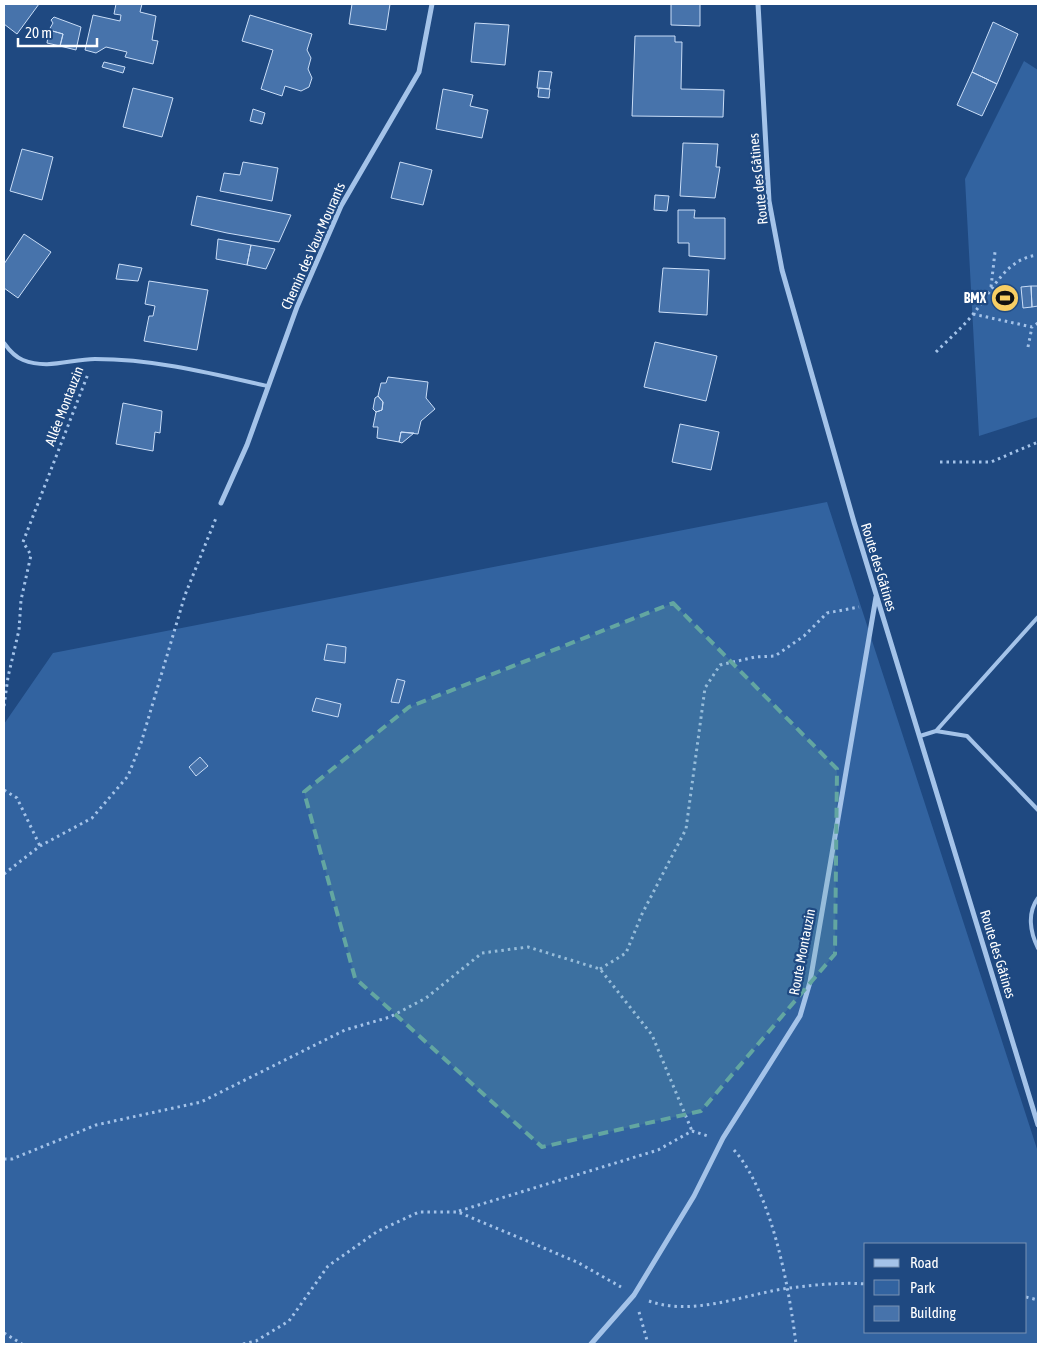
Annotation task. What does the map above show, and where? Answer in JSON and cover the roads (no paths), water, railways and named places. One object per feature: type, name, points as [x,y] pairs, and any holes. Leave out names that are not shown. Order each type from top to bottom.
[{"type":"street","name":"Chemin des Vaux Mourants","points":[[221,503],[247,445],[297,308],[340,206],[419,72],[432,4]]},
{"type":"street","name":"Route des Gâtines","points":[[758,4],[769,202],[782,270],[876,596],[1038,1125]]},
{"type":"street","name":"Route Montauzin","points":[[591,1344],[634,1295],[694,1196],[723,1138],[800,1016],[810,982],[876,596]]},
{"type":"lane","name":"Allée Montauzin","points":[[4,343],[9,351],[24,360],[54,365],[94,359],[172,365],[267,386]]},
{"type":"lane","points":[[936,731],[1038,617]]},
{"type":"lane","points":[[920,736],[936,731],[967,736],[1038,810]]},
{"type":"lane","points":[[1038,898],[1034,903],[1031,921],[1032,935],[1038,948]]},
{"type":"place","name":"BMX","points":[[1005,298]]}]
